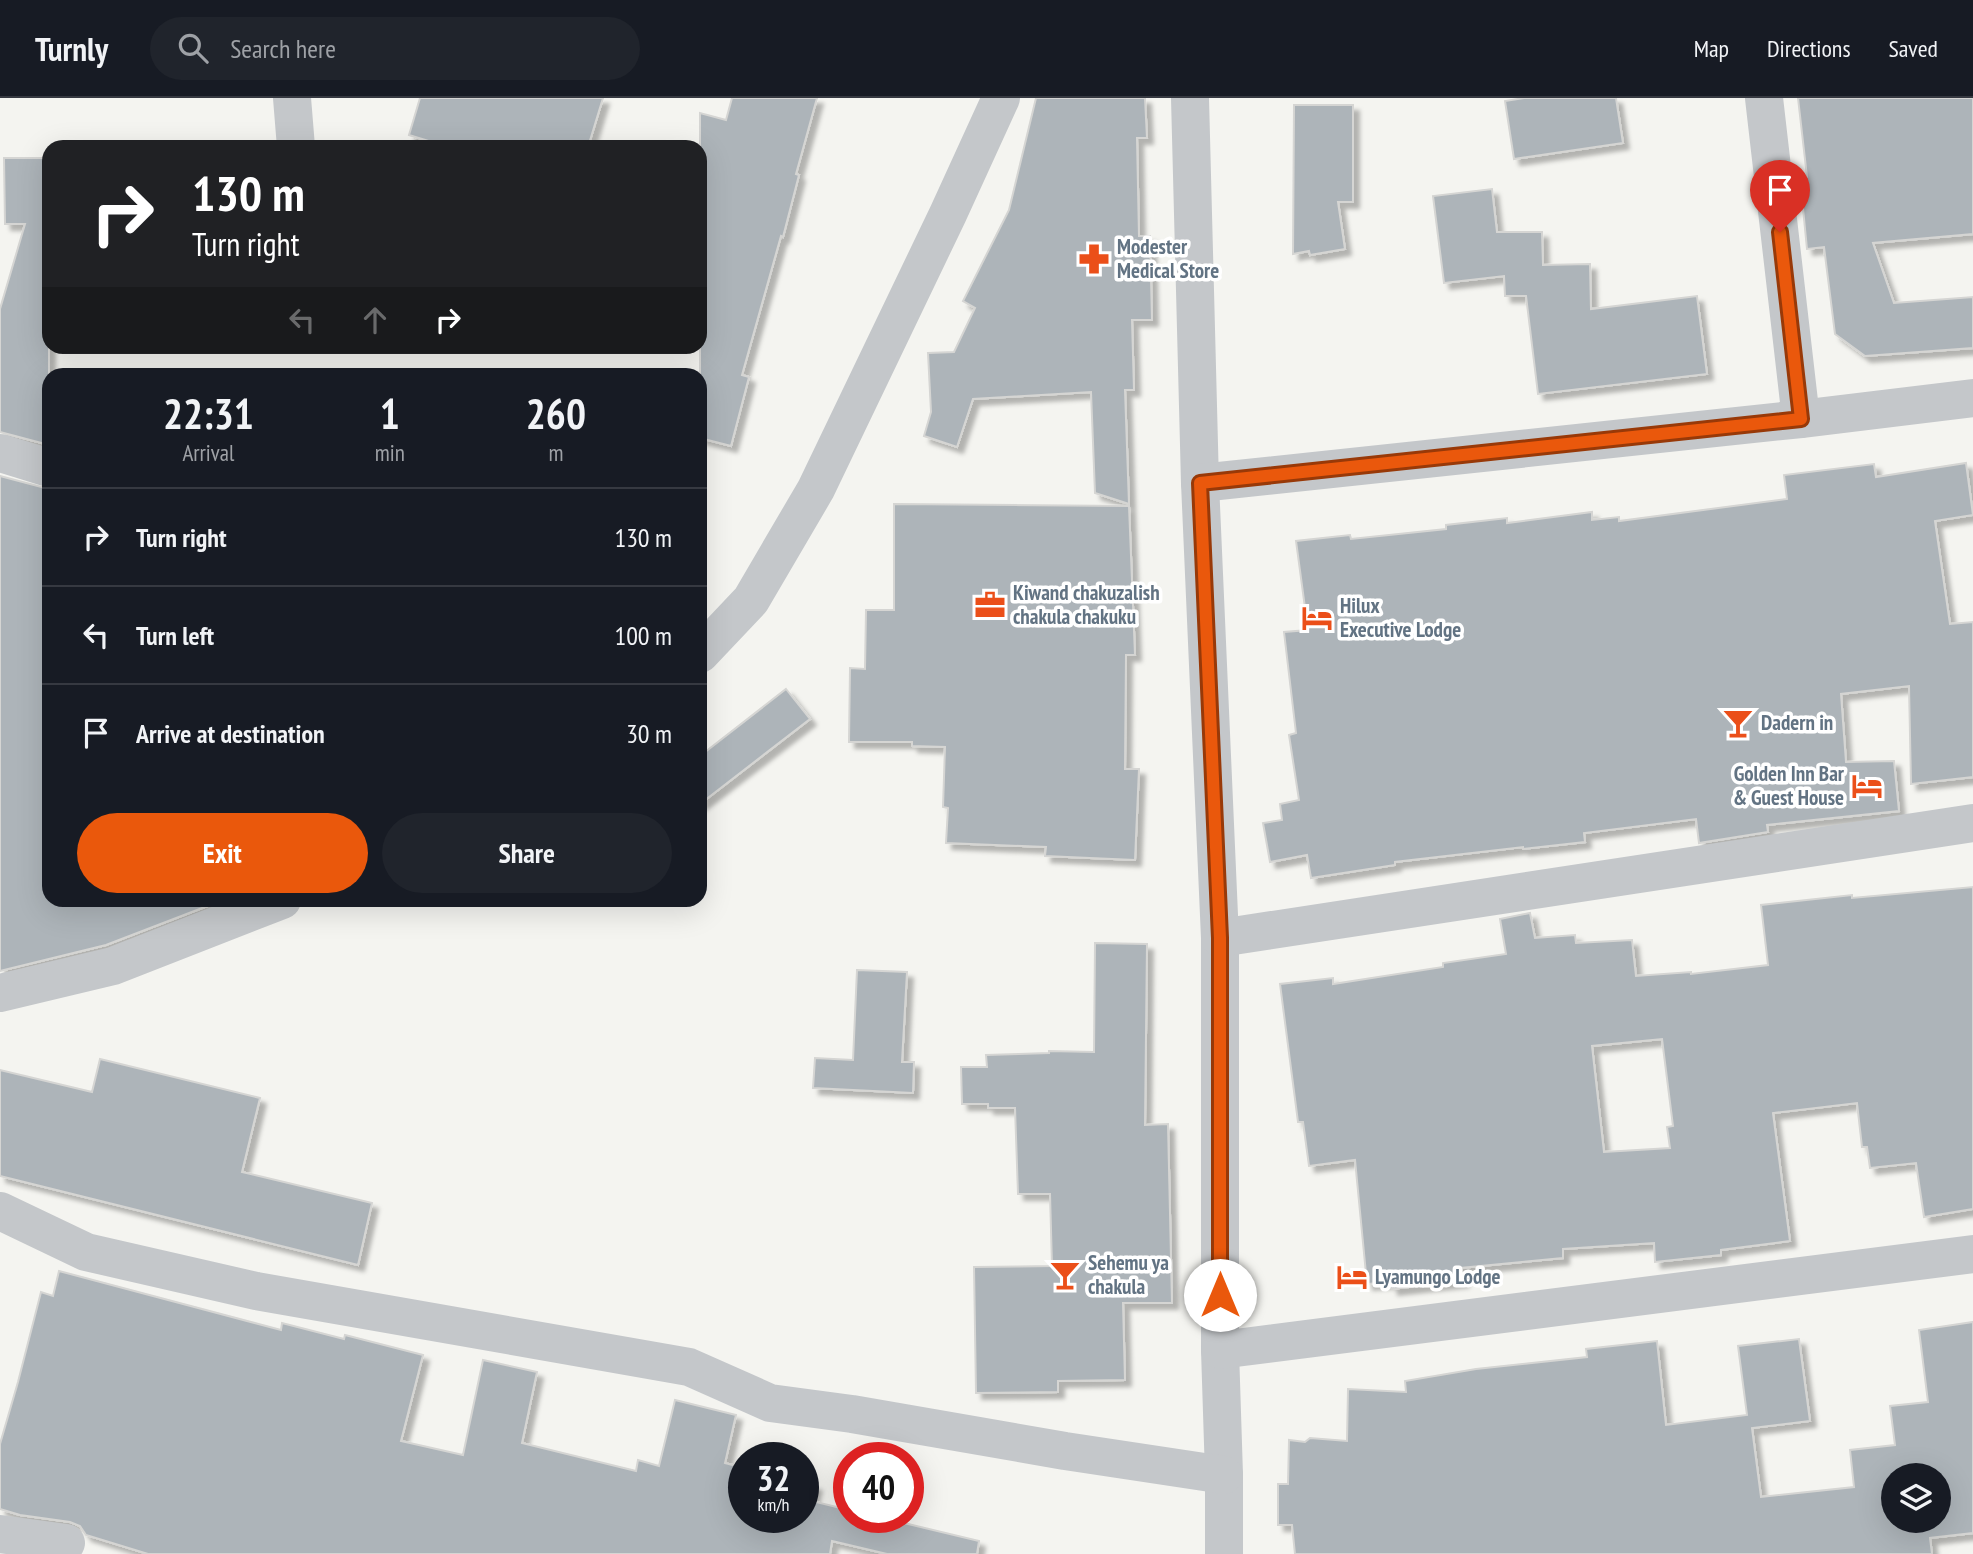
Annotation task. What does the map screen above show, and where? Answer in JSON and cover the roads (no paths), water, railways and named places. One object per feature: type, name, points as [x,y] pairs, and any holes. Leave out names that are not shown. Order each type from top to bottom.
[{"type":"street","points":[[292,98],[295,140]]},
{"type":"street","points":[[707,647],[751,600],[816,489],[1001,98]]},
{"type":"street","points":[[1190,98],[1200,483],[1220,938],[1220,1349],[1224,1554]]},
{"type":"street","points":[[1765,98],[1801,419]]},
{"type":"street","points":[[1200,483],[1973,398]]},
{"type":"street","points":[[0,453],[42,466]]},
{"type":"street","points":[[1220,938],[1973,823]]},
{"type":"street","points":[[0,993],[113,966],[264,907]]},
{"type":"street","points":[[0,1211],[86,1252],[256,1291],[689,1367],[770,1403],[1224,1475]]},
{"type":"street","points":[[1220,1349],[1973,1254]]},
{"type":"street","points":[[0,1534],[66,1543]]},
{"type":"place","name":"Modester Medical Store","points":[[1094,259]]},
{"type":"place","name":"Kiwand chakuzalish chakula chakuku","points":[[990,605]]},
{"type":"place","name":"Hilux Executive Lodge","points":[[1317,618]]},
{"type":"place","name":"Dadern in","points":[[1738,723]]},
{"type":"place","name":"Golden Inn Bar & Guest House","points":[[1867,786]]},
{"type":"place","name":"Sehemu ya chakula","points":[[1065,1275]]},
{"type":"place","name":"Lyamungo Lodge","points":[[1352,1277]]}]
